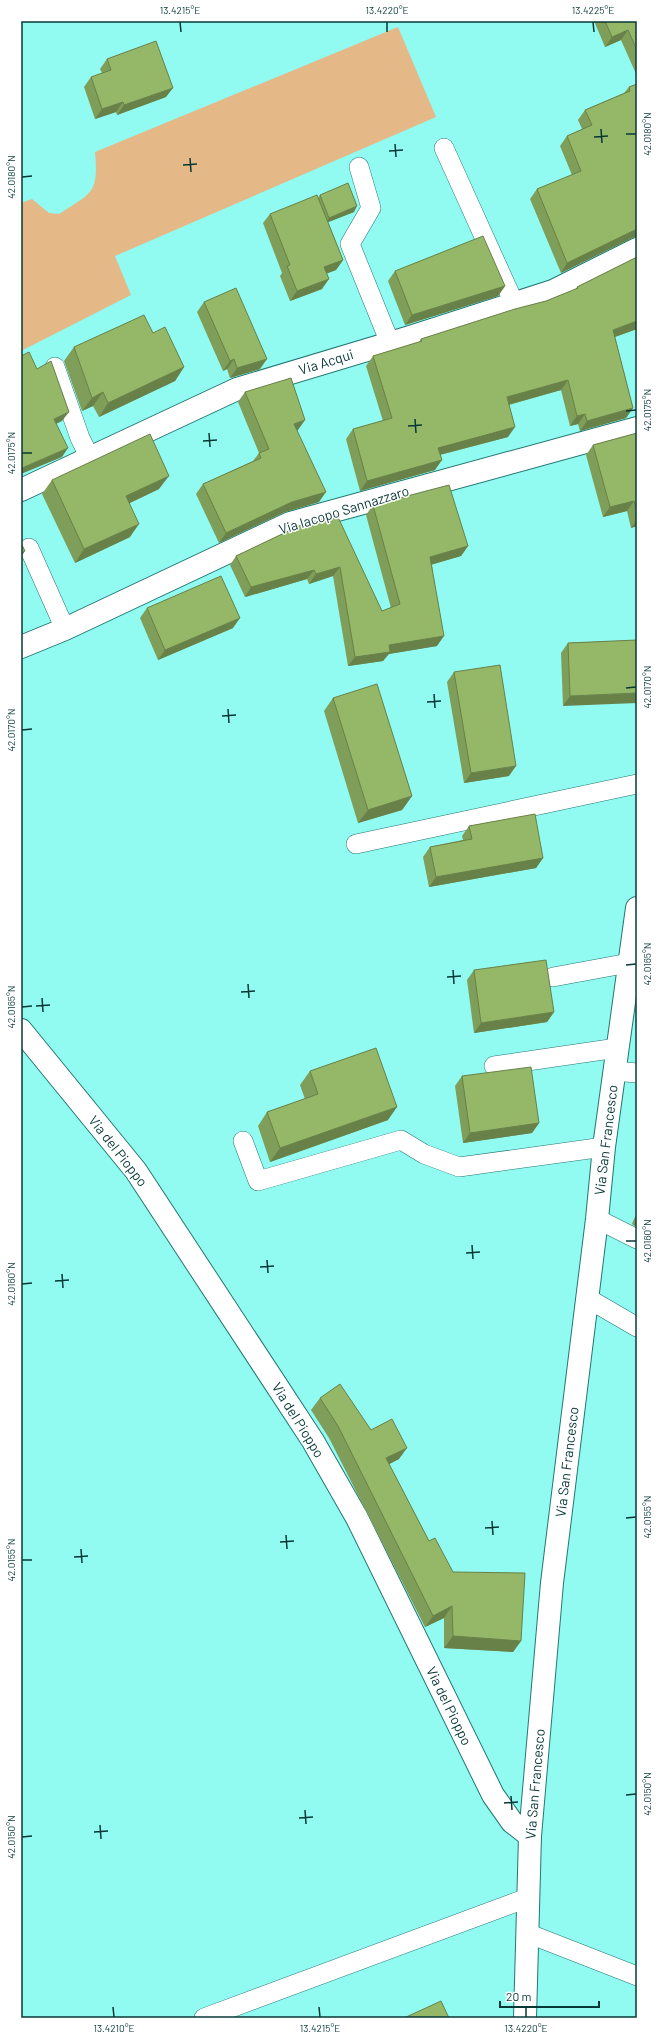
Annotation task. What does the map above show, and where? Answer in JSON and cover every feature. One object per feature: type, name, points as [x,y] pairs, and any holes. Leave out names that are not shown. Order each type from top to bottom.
[{"type":"street","name":"Via Acqui","points":[[21,490],[237,389],[390,343],[553,291],[637,249]]},
{"type":"street","name":"Via Iacopo Sannazzaro","points":[[21,647],[65,629],[290,523],[637,428]]},
{"type":"street","name":"Via San Francesco","points":[[525,2018],[530,1836],[552,1583],[588,1298],[604,1147],[637,912]]},
{"type":"street","name":"Via del Pioppo","points":[[21,1030],[136,1171],[313,1441],[357,1518],[493,1795],[508,1818],[530,1836]]},
{"type":"lane","points":[[444,148],[514,303]]},
{"type":"lane","points":[[359,167],[371,208],[350,244],[390,343]]},
{"type":"lane","points":[[55,367],[80,438],[90,458]]},
{"type":"lane","points":[[29,548],[65,629]]},
{"type":"lane","points":[[356,844],[637,784]]},
{"type":"lane","points":[[554,977],[629,963]]},
{"type":"lane","points":[[494,1066],[618,1048]]},
{"type":"lane","points":[[614,1071],[637,1073]]},
{"type":"lane","points":[[243,1141],[258,1181],[401,1140],[424,1154],[459,1167],[604,1147]]},
{"type":"lane","points":[[597,1219],[637,1238]]},
{"type":"lane","points":[[588,1298],[637,1327]]},
{"type":"lane","points":[[204,2018],[528,1898]]},
{"type":"lane","points":[[527,1933],[637,1976]]},
{"type":"shaded area","points":[[398,27],[436,117],[115,256],[131,295],[21,351],[21,203],[32,199],[49,213],[59,214],[86,196],[94,185],[96,176],[95,152]]},
{"type":"building","points":[[605,21],[637,21],[637,50],[628,30],[612,37]]},
{"type":"building","points":[[156,41],[173,88],[124,105],[123,102],[102,109],[91,77],[111,70],[107,59]]},
{"type":"building","points":[[637,84],[637,229],[567,263],[537,189],[581,171],[567,136],[592,125],[585,110],[630,91],[629,87]]},
{"type":"building","points":[[348,183],[357,206],[329,218],[320,195]]},
{"type":"building","points":[[317,195],[343,260],[324,267],[329,279],[297,291],[287,266],[290,265],[270,214]]},
{"type":"building","points":[[483,236],[505,286],[412,315],[395,271]]},
{"type":"building","points":[[637,257],[637,321],[613,330],[633,408],[587,421],[585,414],[577,416],[568,380],[507,397],[515,427],[438,448],[442,460],[367,481],[353,429],[392,418],[373,356],[515,309],[546,301],[578,288],[577,287]]},
{"type":"building","points":[[236,288],[267,359],[237,368],[234,359],[230,361],[204,302]]},
{"type":"building","points":[[144,315],[153,333],[165,327],[184,367],[108,403],[103,392],[92,398],[74,347]]},
{"type":"building","points":[[29,352],[37,369],[51,361],[69,412],[54,419],[68,448],[22,468],[21,356]]},
{"type":"building","points":[[291,378],[305,420],[294,424],[326,492],[292,502],[226,533],[203,484],[261,458],[259,453],[269,449],[245,392]]},
{"type":"building","points":[[637,433],[637,512],[634,501],[610,507],[593,445]]},
{"type":"building","points":[[150,434],[169,476],[126,496],[139,524],[84,549],[52,480]]},
{"type":"building","points":[[449,485],[468,546],[430,557],[444,636],[389,645],[390,652],[355,657],[340,567],[316,574],[314,570],[251,587],[236,556],[301,525],[337,515],[382,611],[400,604],[373,505]]},
{"type":"building","points":[[21,543],[25,551],[21,553]]},
{"type":"building","points":[[221,576],[240,618],[165,650],[147,608]]},
{"type":"building","points":[[637,640],[637,693],[570,696],[568,643]]},
{"type":"building","points":[[500,665],[516,766],[471,773],[454,672]]},
{"type":"building","points":[[377,684],[412,796],[368,810],[333,698]]},
{"type":"building","points":[[535,814],[543,858],[436,877],[430,847],[472,839],[469,826]]},
{"type":"building","points":[[546,960],[554,1012],[481,1023],[474,970]]},
{"type":"building","points":[[376,1048],[397,1107],[280,1148],[267,1112],[318,1094],[310,1071]]},
{"type":"building","points":[[531,1067],[539,1123],[470,1133],[462,1076]]},
{"type":"building","points":[[340,1384],[371,1430],[392,1419],[407,1448],[386,1458],[429,1541],[435,1538],[453,1572],[525,1573],[521,1641],[453,1636],[452,1606],[433,1616],[338,1426],[320,1398]]},
{"type":"building","points":[[441,2001],[449,2018],[404,2018]]}]
